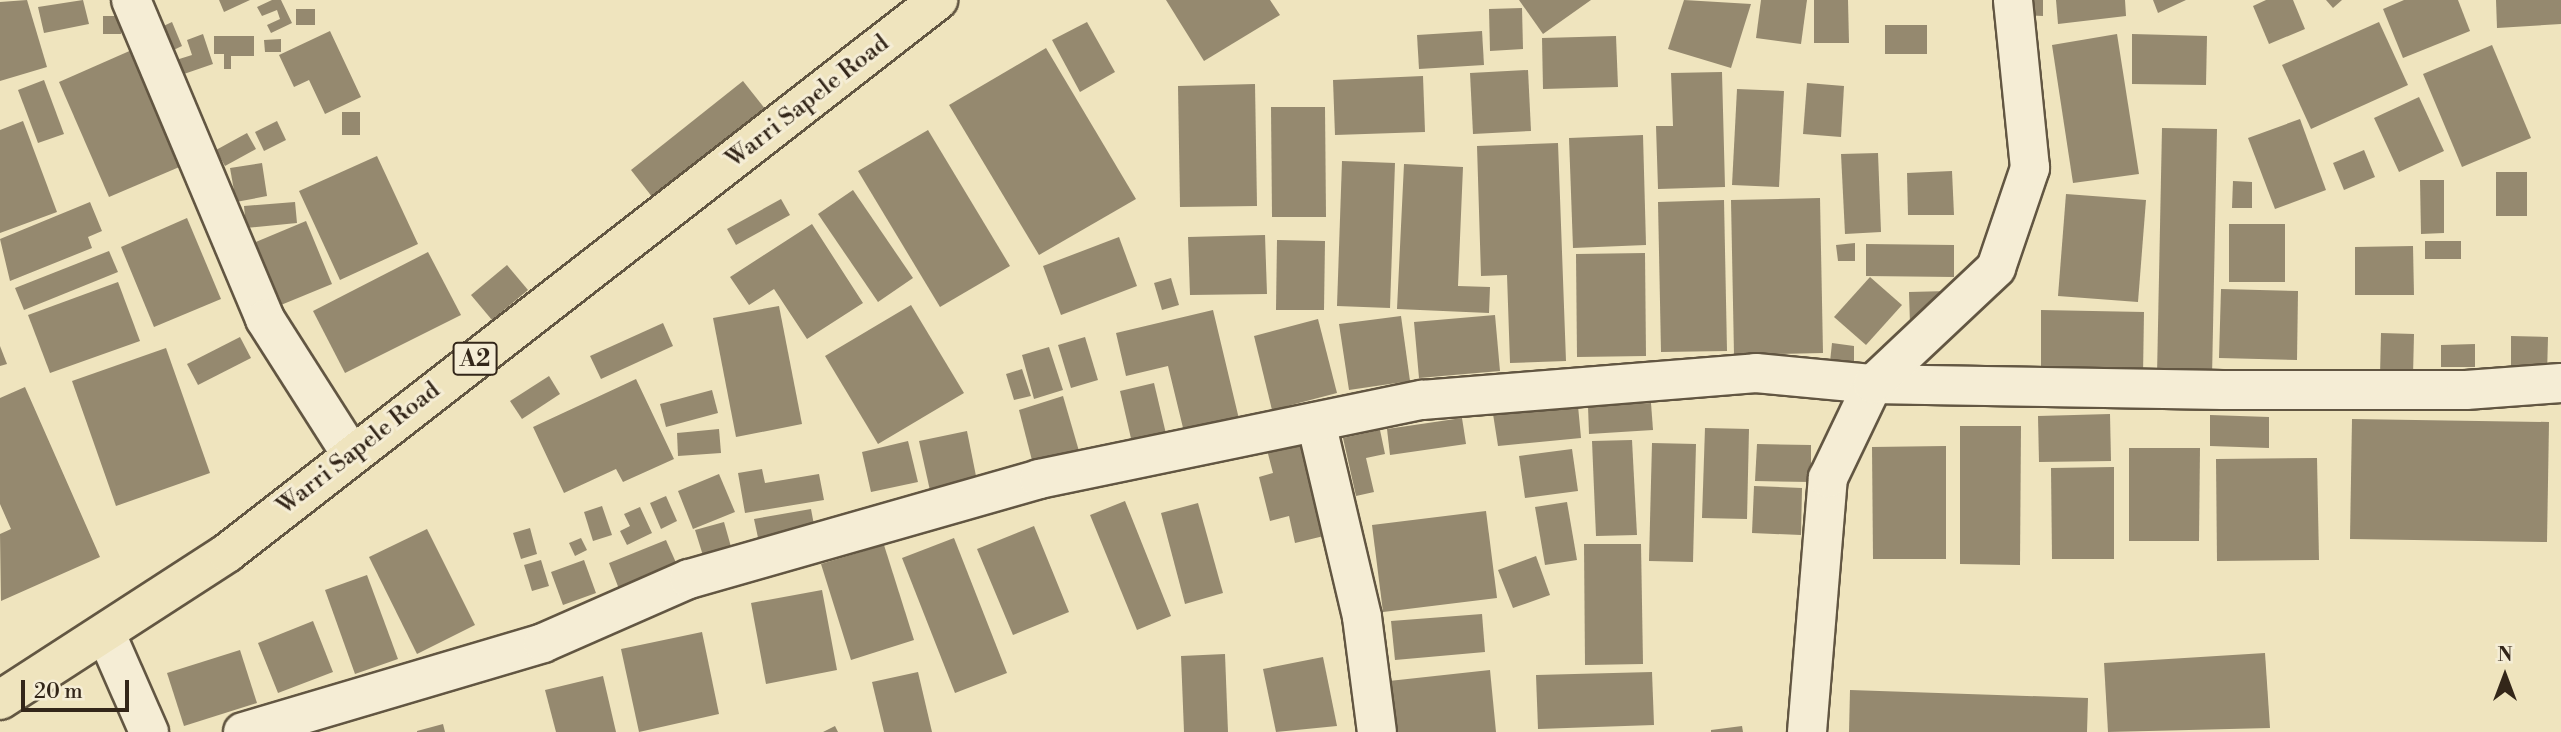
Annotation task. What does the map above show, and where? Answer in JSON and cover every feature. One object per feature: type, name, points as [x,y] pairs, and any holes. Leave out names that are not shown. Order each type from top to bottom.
[{"type":"highway","name":"Warri Sapele Road","points":[[0,700],[106,634],[227,553],[938,0]]},
{"type":"street","points":[[131,0],[265,319],[351,454]]},
{"type":"street","points":[[1807,732],[1828,478],[1873,384],[1996,268],[2030,169],[2013,0]]},
{"type":"street","points":[[243,732],[543,643],[689,579],[1039,479],[1422,400],[1742,374],[1873,384],[2466,390],[2561,383]]},
{"type":"street","points":[[1316,422],[1362,617],[1377,732]]},
{"type":"street","points":[[106,634],[149,732]]},
{"type":"building","points":[[27,0],[47,67],[0,81],[0,2]]},
{"type":"building","points":[[83,0],[89,24],[44,33],[38,7]]},
{"type":"building","points":[[219,0],[250,0],[224,12]]},
{"type":"building","points":[[272,0],[281,0],[292,23],[271,33],[267,25],[280,19],[277,10],[262,16],[257,7]]},
{"type":"building","points":[[1166,0],[1270,0],[1280,15],[1204,61]]},
{"type":"building","points":[[1519,0],[1591,0],[1543,34]]},
{"type":"building","points":[[1684,0],[1751,4],[1731,68],[1668,49]]},
{"type":"building","points":[[1761,0],[1807,0],[1801,44],[1756,38]]},
{"type":"building","points":[[1814,0],[1848,0],[1849,43],[1814,43]]},
{"type":"building","points":[[2025,0],[2043,0],[2043,16],[2025,15]]},
{"type":"building","points":[[2056,0],[2125,0],[2126,16],[2058,24]]},
{"type":"building","points":[[2153,0],[2186,0],[2158,13]]},
{"type":"building","points":[[2266,0],[2293,0],[2305,29],[2269,44],[2253,6]]},
{"type":"building","points":[[2326,0],[2342,0],[2333,8]]},
{"type":"building","points":[[2404,0],[2458,0],[2470,31],[2403,58],[2383,9]]},
{"type":"building","points":[[2496,0],[2561,0],[2561,24],[2497,28]]},
{"type":"building","points":[[1522,8],[1523,49],[1490,51],[1489,9]]},
{"type":"building","points":[[296,9],[315,9],[315,25],[296,25]]},
{"type":"building","points":[[103,16],[121,16],[121,34],[103,34]]},
{"type":"building","points":[[172,22],[182,46],[163,55],[153,31]]},
{"type":"building","points":[[1087,22],[1115,72],[1080,92],[1052,40]]},
{"type":"building","points":[[2379,22],[2408,85],[2311,129],[2282,65]]},
{"type":"building","points":[[1885,25],[1927,25],[1927,54],[1885,54]]},
{"type":"building","points":[[330,31],[361,97],[325,114],[309,80],[294,87],[279,55]]},
{"type":"building","points":[[1482,31],[1484,65],[1419,69],[1417,35]]},
{"type":"building","points":[[203,34],[213,64],[181,75],[176,60],[192,55],[187,40]]},
{"type":"building","points":[[2117,34],[2139,174],[2073,183],[2052,45]]},
{"type":"building","points":[[2132,34],[2207,36],[2206,85],[2132,84]]},
{"type":"building","points":[[214,36],[254,36],[254,56],[231,56],[231,69],[224,69],[224,54],[214,54]]},
{"type":"building","points":[[1616,36],[1618,87],[1543,89],[1542,38]]},
{"type":"building","points":[[281,39],[281,52],[265,52],[264,40]]},
{"type":"building","points":[[2492,45],[2531,138],[2462,167],[2423,74]]},
{"type":"building","points":[[1046,48],[1136,199],[1039,255],[949,105]]},
{"type":"building","points":[[134,49],[184,165],[109,197],[59,82]]},
{"type":"building","points":[[1528,70],[1531,131],[1473,134],[1470,73]]},
{"type":"building","points":[[1722,72],[1725,187],[1658,189],[1656,126],[1673,126],[1671,73]]},
{"type":"building","points":[[1423,76],[1425,132],[1335,135],[1333,80]]},
{"type":"building","points":[[44,80],[64,134],[38,143],[18,90]]},
{"type":"building","points":[[743,81],[766,110],[653,198],[631,170]]},
{"type":"building","points":[[1807,83],[1844,86],[1841,137],[1803,134]]},
{"type":"building","points":[[1255,84],[1257,206],[1180,207],[1178,86]]},
{"type":"building","points":[[1737,89],[1784,91],[1779,187],[1732,185]]},
{"type":"building","points":[[2419,97],[2444,151],[2399,172],[2374,118]]},
{"type":"building","points":[[1271,107],[1325,107],[1326,217],[1272,217]]},
{"type":"building","points":[[342,112],[360,112],[360,135],[342,135]]},
{"type":"building","points":[[2300,119],[2326,190],[2275,209],[2248,138]]},
{"type":"building","points":[[23,121],[57,212],[0,233],[0,130]]},
{"type":"building","points":[[277,121],[286,140],[264,151],[255,132]]},
{"type":"building","points":[[2162,128],[2217,129],[2212,378],[2157,376]]},
{"type":"building","points":[[928,130],[1010,266],[940,307],[858,171]]},
{"type":"building","points":[[247,133],[256,149],[225,166],[216,150]]},
{"type":"building","points":[[1643,135],[1646,245],[1573,248],[1569,138]]},
{"type":"building","points":[[1558,143],[1566,361],[1510,363],[1507,275],[1481,276],[1477,146]]},
{"type":"building","points":[[2364,150],[2375,177],[2344,190],[2333,163]]},
{"type":"building","points":[[1878,153],[1881,232],[1845,234],[1841,154]]},
{"type":"building","points":[[377,156],[418,244],[340,280],[299,191]]},
{"type":"building","points":[[1342,161],[1395,163],[1390,308],[1337,306]]},
{"type":"building","points":[[262,163],[267,196],[236,202],[230,168]]},
{"type":"building","points":[[1404,164],[1463,167],[1458,286],[1490,287],[1489,313],[1397,309]]},
{"type":"building","points":[[1952,171],[1954,215],[1908,215],[1907,173]]},
{"type":"building","points":[[2496,172],[2527,172],[2527,216],[2496,216]]},
{"type":"building","points":[[2420,180],[2444,180],[2444,233],[2421,234]]},
{"type":"building","points":[[2233,181],[2252,182],[2252,208],[2232,208]]},
{"type":"building","points":[[853,190],[913,278],[878,302],[818,214]]},
{"type":"building","points":[[2066,194],[2146,200],[2138,302],[2058,296]]},
{"type":"building","points":[[1820,198],[1823,353],[1734,355],[1731,200]]},
{"type":"building","points":[[781,199],[790,215],[736,245],[727,229]]},
{"type":"building","points":[[1724,200],[1727,351],[1661,352],[1658,202]]},
{"type":"building","points":[[90,202],[102,231],[88,237],[92,248],[10,281],[0,239]]},
{"type":"building","points":[[295,202],[297,223],[246,228],[244,206]]},
{"type":"building","points":[[187,218],[221,299],[154,327],[121,247]]},
{"type":"building","points":[[306,221],[332,284],[276,307],[251,244]]},
{"type":"building","points":[[812,224],[863,303],[807,339],[774,289],[749,305],[730,277]]},
{"type":"building","points":[[2229,224],[2285,224],[2285,282],[2229,282]]},
{"type":"building","points":[[1265,235],[1267,294],[1190,295],[1188,237]]},
{"type":"building","points":[[1119,237],[1137,286],[1061,315],[1043,266]]},
{"type":"building","points":[[1277,240],[1325,241],[1324,310],[1276,310]]},
{"type":"building","points":[[2425,241],[2461,241],[2461,259],[2425,259]]},
{"type":"building","points":[[1855,243],[1855,261],[1838,261],[1836,245]]},
{"type":"building","points":[[1866,244],[1954,245],[1954,277],[1866,276]]},
{"type":"building","points":[[2413,246],[2414,295],[2355,295],[2355,247]]},
{"type":"building","points":[[109,251],[118,272],[24,310],[15,288]]},
{"type":"building","points":[[428,252],[461,315],[345,373],[313,311]]},
{"type":"building","points":[[1645,253],[1646,356],[1577,357],[1576,254]]},
{"type":"building","points":[[507,265],[528,290],[492,320],[471,295]]},
{"type":"building","points":[[1870,277],[1902,305],[1866,345],[1834,317]]},
{"type":"building","points":[[1171,278],[1179,305],[1162,310],[1154,283]]},
{"type":"building","points":[[118,282],[140,341],[50,373],[28,315]]},
{"type":"building","points":[[2221,289],[2298,291],[2297,360],[2219,358]]},
{"type":"building","points":[[1948,291],[1910,325],[1909,292]]},
{"type":"building","points":[[911,305],[964,393],[878,444],[825,356]]},
{"type":"building","points":[[779,306],[802,424],[736,437],[713,318]]},
{"type":"building","points":[[1213,310],[1239,419],[1184,432],[1168,366],[1126,376],[1116,333]]},
{"type":"building","points":[[2041,310],[2144,312],[2143,375],[2041,373]]},
{"type":"building","points":[[1495,315],[1500,371],[1419,378],[1414,322]]},
{"type":"building","points":[[1401,316],[1410,381],[1349,390],[1339,324]]},
{"type":"building","points":[[1318,319],[1337,393],[1272,410],[1254,336]]},
{"type":"building","points":[[663,323],[673,346],[601,379],[590,356]]},
{"type":"building","points":[[2381,333],[2414,334],[2413,376],[2380,376]]},
{"type":"building","points":[[2511,336],[2548,337],[2547,375],[2511,375]]},
{"type":"building","points":[[240,337],[251,358],[198,385],[187,364]]},
{"type":"building","points":[[1085,337],[1098,380],[1071,388],[1058,345]]},
{"type":"building","points":[[1832,343],[1854,346],[1854,366],[1830,362]]},
{"type":"building","points":[[2475,344],[2475,367],[2441,367],[2441,345]]},
{"type":"building","points":[[0,346],[7,364],[0,366]]},
{"type":"building","points":[[1049,347],[1063,390],[1034,399],[1022,355]]},
{"type":"building","points":[[166,348],[210,473],[116,506],[72,381]]},
{"type":"building","points":[[1022,369],[1031,396],[1014,400],[1006,374]]},
{"type":"building","points":[[549,376],[560,394],[522,419],[510,401]]},
{"type":"building","points":[[636,379],[674,459],[623,482],[616,469],[564,493],[533,427]]},
{"type":"building","points":[[1154,383],[1167,438],[1133,447],[1120,391]]},
{"type":"building","points":[[25,387],[100,557],[1,601],[0,534],[11,529],[0,504],[0,398]]},
{"type":"building","points":[[712,390],[718,413],[666,427],[660,404]]},
{"type":"building","points":[[1063,396],[1081,458],[1035,472],[1019,410]]},
{"type":"building","points":[[1651,403],[1653,430],[1589,434],[1588,406]]},
{"type":"building","points":[[1578,406],[1581,438],[1498,446],[1493,414]]},
{"type":"building","points":[[2110,414],[2111,461],[2039,462],[2038,416]]},
{"type":"building","points":[[2210,415],[2269,417],[2269,448],[2210,446]]},
{"type":"building","points":[[1462,418],[1466,444],[1390,455],[1387,429]]},
{"type":"building","points":[[2352,419],[2549,422],[2547,542],[2350,539]]},
{"type":"building","points":[[1960,426],[2021,426],[2020,565],[1960,564]]},
{"type":"building","points":[[1705,428],[1749,429],[1747,519],[1702,518]]},
{"type":"building","points":[[719,429],[721,453],[678,456],[677,433]]},
{"type":"building","points":[[1380,430],[1385,454],[1366,458],[1374,492],[1356,496],[1343,438]]},
{"type":"building","points":[[967,431],[978,486],[931,495],[919,441]]},
{"type":"building","points":[[1308,436],[1332,534],[1295,543],[1289,516],[1270,521],[1259,477],[1273,473],[1266,446]]},
{"type":"building","points":[[1632,440],[1637,535],[1596,536],[1592,441]]},
{"type":"building","points":[[908,441],[918,482],[871,492],[862,452]]},
{"type":"building","points":[[1652,443],[1696,444],[1693,562],[1649,561]]},
{"type":"building","points":[[1757,444],[1811,445],[1811,482],[1755,481]]},
{"type":"building","points":[[1946,446],[1946,559],[1873,559],[1872,447]]},
{"type":"building","points":[[2129,448],[2200,448],[2199,541],[2129,541]]},
{"type":"building","points":[[1572,449],[1578,491],[1525,498],[1519,456]]},
{"type":"building","points":[[2317,458],[2319,560],[2217,561],[2216,459]]},
{"type":"building","points":[[2114,467],[2114,559],[2052,559],[2051,468]]},
{"type":"building","points":[[762,469],[765,483],[819,474],[824,500],[745,513],[738,473]]},
{"type":"building","points":[[719,474],[735,512],[693,529],[678,491]]},
{"type":"building","points":[[1754,486],[1802,488],[1801,535],[1752,533]]},
{"type":"building","points":[[666,496],[677,521],[661,529],[650,503]]},
{"type":"building","points":[[1125,501],[1171,616],[1137,630],[1090,515]]},
{"type":"building","points":[[1567,502],[1577,560],[1545,565],[1535,507]]},
{"type":"building","points":[[1198,503],[1223,593],[1185,604],[1161,513]]},
{"type":"building","points":[[602,506],[612,535],[593,541],[584,512]]},
{"type":"building","points":[[640,507],[652,533],[627,545],[620,531],[630,526],[624,514]]},
{"type":"building","points":[[811,509],[816,536],[760,547],[754,519]]},
{"type":"building","points":[[1486,511],[1497,598],[1383,612],[1372,525]]},
{"type":"building","points":[[724,522],[733,554],[705,562],[695,530]]},
{"type":"building","points":[[1034,526],[1069,612],[1013,635],[977,549]]},
{"type":"building","points":[[530,528],[537,554],[521,559],[513,533]]},
{"type":"building","points":[[427,529],[475,625],[417,654],[369,557]]},
{"type":"building","points":[[581,538],[587,550],[575,556],[569,543]]},
{"type":"building","points":[[954,538],[1007,673],[955,693],[902,558]]},
{"type":"building","points":[[666,540],[677,565],[619,589],[609,563]]},
{"type":"building","points":[[1584,544],[1641,544],[1643,664],[1585,665]]},
{"type":"building","points":[[884,545],[914,640],[851,660],[821,564]]},
{"type":"building","points":[[1536,556],[1550,595],[1513,608],[1498,570]]},
{"type":"building","points":[[541,560],[549,586],[532,591],[524,565]]},
{"type":"building","points":[[584,560],[596,593],[563,605],[551,572]]},
{"type":"building","points":[[367,575],[398,659],[355,674],[325,590]]},
{"type":"building","points":[[822,590],[837,670],[766,684],[751,603]]},
{"type":"building","points":[[1482,614],[1485,652],[1395,660],[1391,621]]},
{"type":"building","points":[[313,621],[333,672],[278,693],[258,643]]},
{"type":"building","points":[[702,632],[719,714],[639,732],[621,649]]},
{"type":"building","points":[[240,650],[257,703],[184,726],[167,673]]},
{"type":"building","points":[[2265,653],[2270,728],[2108,732],[2104,663]]},
{"type":"building","points":[[1225,654],[1228,732],[1184,732],[1181,656]]},
{"type":"building","points":[[1323,657],[1337,726],[1276,732],[1263,669]]},
{"type":"building","points":[[1490,670],[1496,732],[1394,732],[1389,681]]},
{"type":"building","points":[[918,672],[932,732],[884,732],[872,682]]},
{"type":"building","points":[[1652,672],[1654,725],[1538,729],[1536,675]]},
{"type":"building","points":[[603,676],[616,732],[556,732],[545,690]]},
{"type":"building","points":[[1850,690],[2088,698],[2087,732],[1849,732]]},
{"type":"building","points":[[443,724],[445,732],[417,732],[417,731]]},
{"type":"building","points":[[835,726],[838,732],[823,732]]},
{"type":"building","points":[[1742,726],[1743,732],[1711,732],[1711,730]]}]
